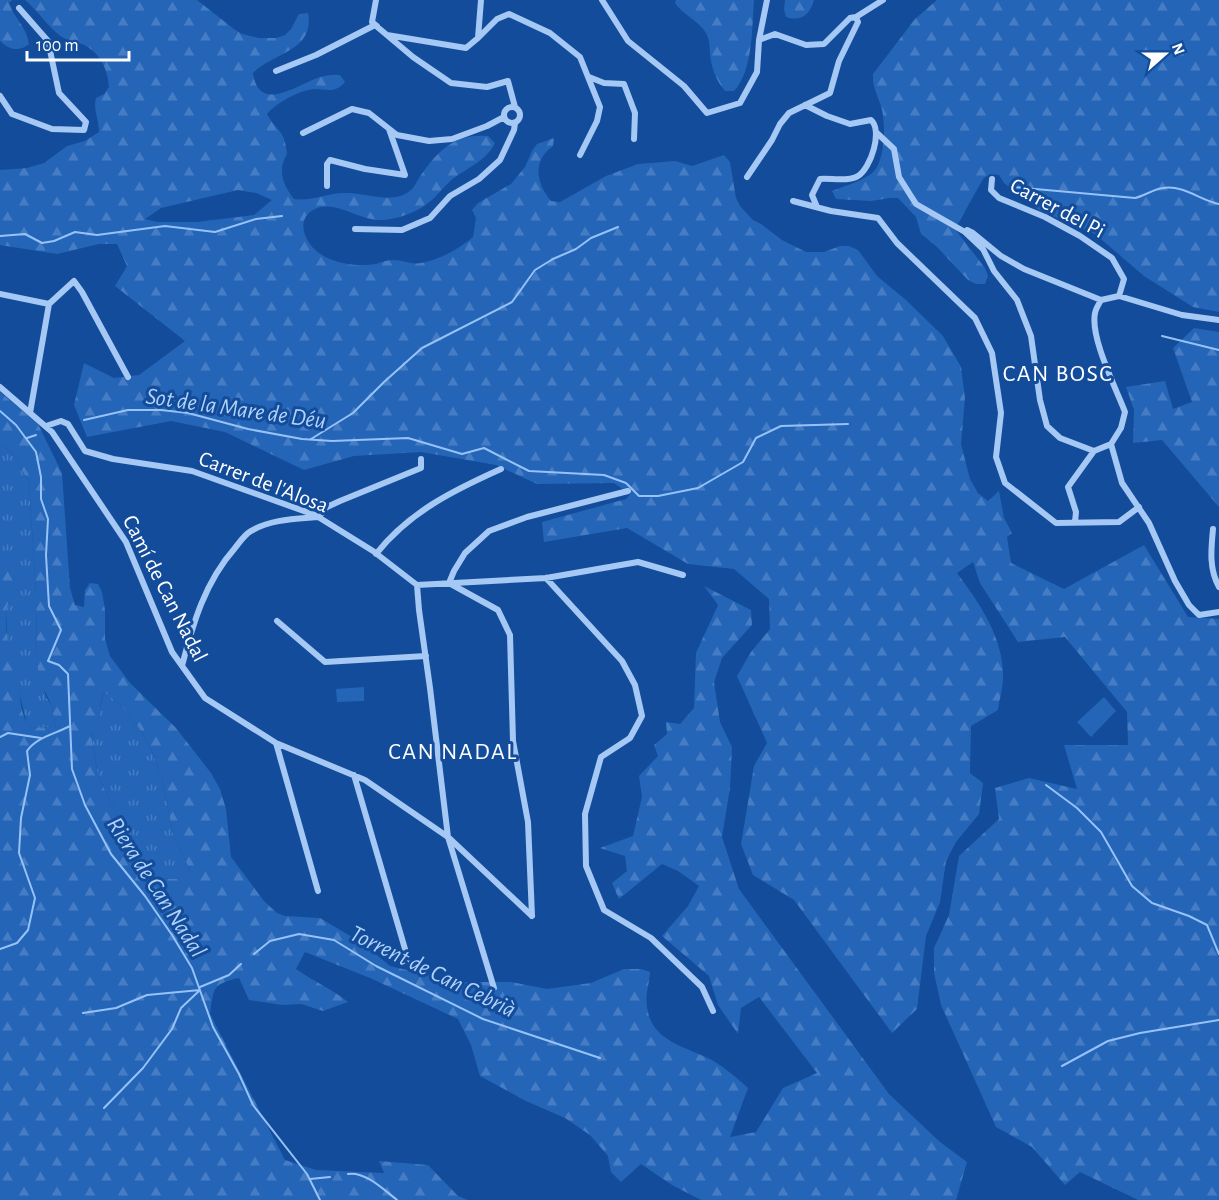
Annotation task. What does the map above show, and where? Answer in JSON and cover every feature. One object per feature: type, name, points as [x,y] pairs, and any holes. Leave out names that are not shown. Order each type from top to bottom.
[{"type":"street","points":[[356,229],[402,230],[430,218],[450,196],[479,179],[500,160],[515,123],[521,115],[515,107],[508,81],[487,87],[451,83],[413,57],[372,22],[376,0]]},
{"type":"street","points":[[478,38],[481,0]]},
{"type":"street","points":[[606,2],[628,41],[684,86],[707,113],[740,103],[757,72],[759,40],[767,0]]},
{"type":"street","points":[[759,40],[775,34],[806,45],[824,44],[853,17],[883,0]]},
{"type":"street","points":[[0,96],[12,114],[52,129],[84,130],[86,122],[59,93],[48,41],[19,8]]},
{"type":"street","points":[[375,25],[387,35],[466,48],[497,19],[509,14],[550,33],[580,57],[600,107],[597,121],[580,155]]},
{"type":"street","points":[[747,177],[789,113],[830,93],[839,61],[858,22],[853,17]]},
{"type":"street","points":[[276,70],[316,55],[375,25]]},
{"type":"street","points":[[588,77],[604,83],[624,84],[635,113],[634,139]]},
{"type":"street","points":[[805,105],[849,124],[872,120],[876,124],[877,132],[868,164],[858,176],[844,179],[820,179],[812,195],[816,207]]},
{"type":"street","points":[[303,133],[352,109],[369,113],[397,135],[429,141],[452,139],[487,126],[504,117],[506,110],[510,107],[515,107]]},
{"type":"street","points":[[504,117],[507,121],[515,123]]},
{"type":"street","points":[[327,186],[327,164],[330,160],[365,170],[405,175],[389,128]]},
{"type":"street","points":[[877,132],[894,149],[899,177],[916,204],[965,232],[982,249],[994,272],[1017,300],[1031,336],[1040,400],[1047,426],[1060,438],[1094,451]]},
{"type":"street","name":"Carrer del Pi","points":[[992,179],[991,190],[999,198],[1045,217],[1080,236],[1112,258],[1124,279],[1119,296]]},
{"type":"street","points":[[793,201],[878,219],[897,243],[975,318],[992,353],[1001,413],[996,457],[1005,483],[1056,523],[1119,522],[1139,507]]},
{"type":"street","points":[[965,232],[967,230],[973,233],[1001,256],[1024,269],[1101,300],[1119,296],[1182,315],[1219,320]]},
{"type":"street","points":[[30,413],[50,304],[74,281],[128,377]]},
{"type":"street","points":[[0,294],[50,304]]},
{"type":"street","points":[[1075,522],[1076,512],[1068,487],[1094,451],[1111,444],[1120,428],[1125,412],[1108,374],[1095,325],[1095,312],[1101,300]]},
{"type":"street","name":"Camí de Can Nadal","points":[[0,387],[52,432],[126,542],[172,652],[205,698],[276,742],[365,780],[448,837],[532,916],[528,822],[513,741],[510,635],[498,610],[449,583]]},
{"type":"street","name":"Carrer de l'Alosa","points":[[46,426],[61,421],[68,424],[85,451],[113,459],[192,471],[319,517],[376,554],[417,585]]},
{"type":"street","points":[[1111,444],[1122,483],[1149,523],[1189,605],[1199,615],[1219,612]]},
{"type":"street","points":[[182,666],[201,601],[221,564],[249,531],[281,520],[319,517],[327,507],[421,468],[421,459]]},
{"type":"street","points":[[376,554],[388,538],[448,493],[501,469]]},
{"type":"street","points":[[449,583],[465,553],[489,531],[527,517],[628,491]]},
{"type":"street","points":[[1213,529],[1212,576],[1219,587]]},
{"type":"street","points":[[494,988],[448,837],[417,585],[546,578],[638,562],[683,575]]},
{"type":"street","points":[[546,578],[622,661],[635,685],[642,716],[630,738],[601,757],[585,814],[586,866],[604,910],[651,938],[702,987],[712,1011]]},
{"type":"street","points":[[277,621],[325,662],[426,656]]},
{"type":"street","points":[[276,742],[318,891]]},
{"type":"street","points":[[354,775],[410,966]]},
{"type":"green space","points":[[0,0],[12,0],[9,3],[28,37],[29,44],[25,47],[14,49],[0,41]]},
{"type":"green space","points":[[25,0],[197,0],[242,34],[259,38],[276,38],[285,35],[299,14],[308,13],[309,26],[299,43],[253,73],[256,84],[261,91],[267,94],[283,93],[327,75],[340,75],[345,82],[334,89],[314,89],[295,94],[267,114],[284,140],[287,154],[282,172],[287,188],[294,199],[344,193],[384,198],[400,196],[411,189],[441,151],[457,140],[466,137],[488,136],[495,143],[482,159],[450,181],[432,200],[404,216],[377,220],[330,207],[315,209],[309,213],[303,225],[306,237],[319,253],[339,262],[369,265],[394,260],[410,263],[428,262],[455,250],[473,237],[476,218],[472,210],[478,203],[511,184],[525,167],[537,144],[554,138],[553,146],[546,152],[539,165],[542,187],[551,201],[560,202],[606,176],[638,164],[675,161],[692,166],[724,155],[730,162],[736,198],[753,220],[782,240],[806,252],[824,252],[840,246],[849,246],[858,250],[877,276],[943,336],[961,367],[965,398],[961,444],[970,479],[978,493],[988,501],[999,491],[1004,518],[1012,533],[1007,537],[1011,563],[1064,589],[1144,545],[1188,617],[1219,619],[1219,1200],[1138,1200],[1080,1172],[1065,1185],[1032,1147],[996,1127],[941,1005],[934,973],[934,948],[949,915],[959,856],[999,819],[995,788],[1029,778],[1077,789],[1064,745],[1128,745],[1127,712],[1065,637],[1018,642],[980,583],[973,562],[957,573],[982,609],[995,635],[1002,663],[1002,686],[998,710],[971,726],[970,773],[983,783],[979,814],[956,842],[946,861],[940,902],[926,936],[917,1009],[892,1033],[794,900],[753,875],[741,844],[754,766],[767,743],[737,676],[751,652],[770,629],[769,599],[734,569],[688,564],[627,528],[544,542],[542,522],[626,499],[630,494],[614,483],[537,484],[496,465],[421,452],[354,456],[304,470],[225,432],[171,421],[87,437],[74,405],[84,363],[114,378],[139,375],[185,341],[115,286],[127,266],[117,244],[99,244],[57,254],[0,245],[0,170],[27,168],[44,163],[67,146],[85,141],[99,132],[96,98],[104,94],[109,87],[107,73],[97,55],[86,46],[60,36]],"holes":[[[238,190],[256,193],[272,200],[254,215],[197,222],[157,222],[145,219],[161,208]]]},
{"type":"green space","points":[[676,0],[754,0],[748,61],[745,72],[734,91],[725,91],[720,84],[710,57],[708,36],[678,7]]},
{"type":"green space","points":[[785,0],[814,0],[810,10],[804,16],[796,19],[786,17]]},
{"type":"green space","points":[[937,0],[1219,0],[1219,312],[1193,307],[1144,276],[1095,234],[1039,210],[1004,183],[999,175],[990,174],[983,179],[955,229],[985,268],[988,276],[985,284],[976,284],[968,280],[936,246],[921,234],[916,217],[898,198],[871,201],[836,199],[832,191],[867,177],[876,169],[880,161],[884,121],[873,74],[915,19]]},
{"type":"green space","points":[[1194,328],[1219,332],[1219,507],[1162,440],[1133,443],[1134,410],[1126,387],[1165,381],[1173,409],[1192,402],[1173,348]]},
{"type":"green space","points":[[0,392],[38,424],[62,473],[70,588],[75,605],[84,607],[85,590],[90,583],[98,584],[105,610],[105,639],[110,656],[130,683],[176,728],[211,773],[220,789],[226,809],[231,857],[264,901],[277,913],[285,916],[320,918],[362,943],[390,966],[458,982],[511,982],[547,989],[591,983],[624,969],[641,969],[650,972],[647,1006],[657,1030],[674,1043],[712,1060],[748,1088],[730,1137],[756,1132],[783,1088],[817,1073],[759,997],[741,1008],[738,1034],[718,1005],[709,976],[662,936],[688,906],[699,886],[678,871],[662,864],[619,899],[612,883],[627,871],[625,856],[600,848],[633,836],[642,797],[639,776],[658,756],[654,745],[667,734],[666,722],[680,724],[694,708],[696,653],[718,605],[704,586],[751,610],[752,625],[722,658],[714,682],[720,722],[732,747],[730,788],[722,837],[739,889],[889,1094],[940,1142],[967,1162],[956,1200],[701,1200],[672,1185],[641,1164],[621,1182],[611,1172],[608,1156],[590,1135],[565,1118],[526,1101],[480,1076],[471,1045],[458,1019],[370,978],[305,952],[296,969],[348,1002],[323,1011],[301,1004],[282,1005],[249,1000],[239,978],[219,985],[212,999],[210,1014],[285,1160],[316,1170],[384,1173],[379,1161],[428,1165],[458,1196],[468,1200],[0,1200],[0,543],[14,577],[14,586],[6,614],[6,631],[24,716],[30,727],[56,728],[51,704],[40,681],[37,663],[36,594],[29,482],[12,453],[0,444]],"holes":[[[104,692],[119,703],[139,728],[160,771],[174,837],[190,870],[177,879],[152,875],[139,860],[98,776],[91,732],[98,721]]]},
{"type":"green space","points":[[0,444],[12,453],[29,482],[36,594],[37,663],[46,697],[51,704],[56,728],[30,727],[27,724],[8,649],[6,613],[14,580],[0,543]]},
{"type":"green space","points":[[364,687],[364,701],[337,702],[336,689]]},
{"type":"green space","points":[[104,692],[119,703],[139,728],[160,771],[174,837],[190,870],[178,879],[152,875],[139,860],[98,776],[91,731],[98,717]]},
{"type":"green space","points":[[1104,697],[1116,711],[1091,737],[1077,722]]},
{"type":"waterway","points":[[1013,187],[1135,198],[1160,189],[1171,188],[1219,204]]},
{"type":"waterway","points":[[0,236],[25,234],[42,243],[54,241],[75,232],[97,235],[165,226],[215,232],[256,219],[282,216]]},
{"type":"waterway","points":[[311,439],[353,413],[422,348],[512,302],[535,270],[576,249],[591,238],[618,227]]},
{"type":"waterway","points":[[1162,336],[1219,350]]},
{"type":"waterway","name":"Sot de la Mare de Déu","points":[[84,420],[128,410],[161,410],[188,413],[248,429],[302,439],[332,441],[408,438],[462,454],[484,448],[529,471],[604,475],[626,483],[639,496],[658,496],[698,488],[743,462],[756,438],[781,426],[848,424]]},
{"type":"waterway","name":"Riera de Can Nadal","points":[[0,411],[16,425],[36,452],[41,477],[41,499],[48,519],[46,555],[49,606],[61,630],[48,661],[59,665],[68,674],[72,769],[85,805],[111,854],[145,896],[192,968],[213,1027],[253,1105],[307,1174],[320,1200]]},
{"type":"waterway","name":"Sot de la Mare de Déu","points":[[27,438],[36,435]]},
{"type":"waterway","points":[[0,949],[17,943],[28,930],[35,898],[19,853],[21,818],[30,775],[27,751],[41,739],[70,726]]},
{"type":"waterway","points":[[0,737],[8,733],[41,738]]},
{"type":"waterway","points":[[1046,785],[1077,808],[1101,832],[1132,886],[1152,903],[1207,925],[1219,954]]},
{"type":"waterway","name":"Torrent de Can Cebrià","points":[[254,954],[270,941],[299,934],[334,940],[376,966],[483,1019],[600,1058]]},
{"type":"waterway","name":"Torrent de Can Cebrià","points":[[200,987],[229,975],[241,964]]},
{"type":"waterway","points":[[83,1013],[116,1008],[147,995],[200,990]]},
{"type":"waterway","points":[[104,1108],[143,1068],[172,1029],[181,1008],[200,990]]},
{"type":"waterway","points":[[1062,1066],[1108,1041],[1140,1033],[1219,1020]]},
{"type":"waterway","points":[[348,1174],[368,1178],[397,1200]]},
{"type":"waterway","points":[[310,1179],[330,1177]]},
{"type":"district","name":"CAN BOSC","points":[[1058,373]]},
{"type":"district","name":"CAN NADAL","points":[[453,751]]}]
